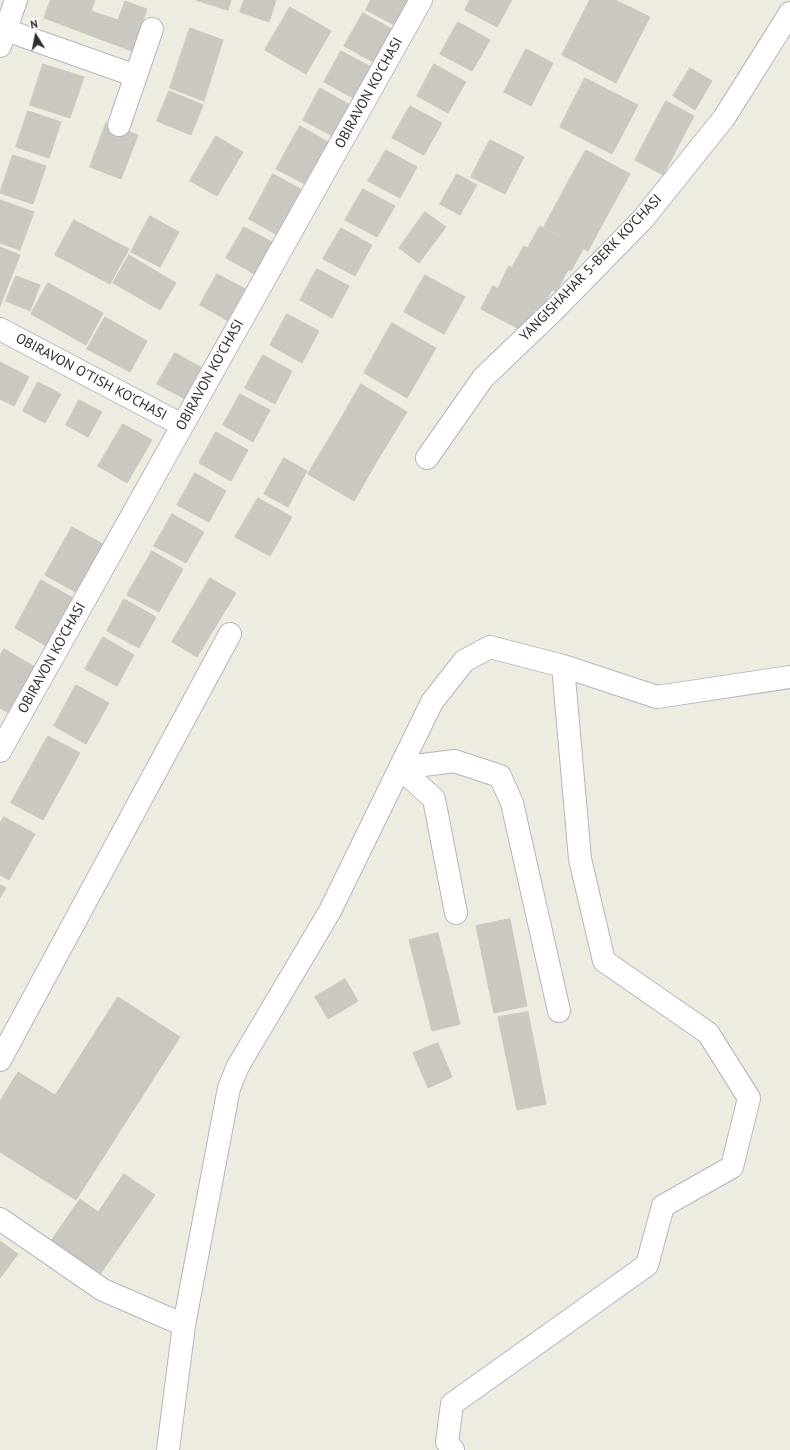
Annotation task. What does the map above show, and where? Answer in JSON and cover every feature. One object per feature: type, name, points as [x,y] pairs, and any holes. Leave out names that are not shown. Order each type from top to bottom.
[{"type":"street","points":[[16,0],[3,38],[136,76]]},
{"type":"street","name":"OBIRAVON KO'CHASI","points":[[0,751],[421,0]]},
{"type":"street","name":"YANGISHAHAR 5-BERK KO'CHASI","points":[[427,458],[483,378],[555,309],[643,218],[724,118],[790,13]]},
{"type":"street","points":[[119,125],[152,29]]},
{"type":"street","name":"OBIRAVON O'TISH KO'CHASI","points":[[0,329],[182,425]]},
{"type":"street","points":[[0,1060],[230,634]]},
{"type":"street","points":[[168,1450],[184,1324],[229,1088],[238,1066],[330,911],[432,702],[464,661],[490,647],[563,666],[657,697],[790,677]]},
{"type":"street","points":[[453,1450],[447,1442],[452,1404],[647,1265],[663,1206],[732,1167],[749,1098],[708,1033],[604,961],[580,859],[563,666]]},
{"type":"street","points":[[400,768],[454,761],[500,776],[512,803],[559,1011]]},
{"type":"street","points":[[400,768],[434,800],[456,914]]},
{"type":"street","points":[[0,1219],[103,1290],[184,1324]]},
{"type":"building","points":[[51,0],[95,0],[91,11],[118,20],[125,1],[147,9],[132,51],[44,18]]},
{"type":"building","points":[[196,0],[231,0],[228,10]]},
{"type":"building","points":[[244,0],[276,0],[269,22],[240,12]]},
{"type":"building","points":[[371,0],[411,0],[396,26],[366,10]]},
{"type":"building","points":[[470,0],[512,0],[497,27],[465,10]]},
{"type":"building","points":[[590,0],[615,0],[650,17],[616,83],[562,55]]},
{"type":"building","points":[[290,7],[331,31],[306,74],[265,50]]},
{"type":"building","points":[[363,13],[394,30],[375,63],[344,46]]},
{"type":"building","points":[[458,22],[490,40],[472,71],[440,54]]},
{"type":"building","points":[[190,28],[223,40],[204,101],[170,88]]},
{"type":"building","points":[[526,49],[553,63],[531,106],[504,92]]},
{"type":"building","points":[[341,51],[373,68],[355,99],[324,82]]},
{"type":"building","points":[[43,64],[84,77],[70,118],[30,105]]},
{"type":"building","points":[[434,64],[466,82],[448,113],[417,96]]},
{"type":"building","points":[[690,68],[712,81],[695,110],[673,96]]},
{"type":"building","points":[[585,78],[638,105],[612,154],[560,127]]},
{"type":"building","points":[[320,88],[352,106],[334,137],[303,120]]},
{"type":"building","points":[[169,91],[203,105],[191,135],[157,121]]},
{"type":"building","points":[[666,101],[694,116],[663,175],[635,160]]},
{"type":"building","points":[[410,106],[442,123],[424,155],[392,138]]},
{"type":"building","points":[[28,111],[61,122],[49,158],[16,147]]},
{"type":"building","points":[[106,123],[138,135],[121,179],[90,167]]},
{"type":"building","points":[[300,126],[330,143],[307,185],[276,169]]},
{"type":"building","points":[[216,136],[243,152],[217,196],[190,181]]},
{"type":"building","points":[[490,140],[524,157],[505,194],[471,177]]},
{"type":"building","points":[[386,150],[417,167],[400,198],[368,181]]},
{"type":"building","points":[[586,150],[630,174],[609,212],[565,188]]},
{"type":"building","points":[[13,155],[46,166],[33,204],[0,193]]},
{"type":"building","points":[[273,174],[304,191],[279,236],[249,219]]},
{"type":"building","points":[[457,174],[477,185],[460,215],[440,204]]},
{"type":"building","points":[[565,188],[609,212],[588,251],[544,227]]},
{"type":"building","points":[[363,189],[395,206],[377,237],[345,220]]},
{"type":"building","points":[[0,200],[34,212],[20,250],[0,243]]},
{"type":"building","points":[[425,212],[446,227],[419,263],[399,248]]},
{"type":"building","points":[[150,216],[179,232],[160,267],[131,252]]},
{"type":"building","points":[[74,220],[129,249],[110,284],[55,255]]},
{"type":"building","points":[[540,226],[583,249],[571,271],[528,248]]},
{"type":"building","points":[[244,227],[276,244],[258,276],[226,258]]},
{"type":"building","points":[[341,228],[372,245],[355,276],[323,259]]},
{"type":"building","points":[[524,246],[568,270],[556,292],[512,268]]},
{"type":"building","points":[[0,247],[20,255],[0,306]]},
{"type":"building","points":[[129,255],[176,283],[160,310],[113,283]]},
{"type":"building","points":[[509,266],[552,290],[540,312],[498,289]]},
{"type":"building","points":[[317,269],[349,286],[332,318],[300,300]]},
{"type":"building","points":[[217,274],[249,291],[232,323],[200,305]]},
{"type":"building","points":[[425,275],[465,297],[444,334],[404,312]]},
{"type":"building","points":[[16,276],[40,285],[30,311],[6,301]]},
{"type":"building","points":[[48,283],[103,313],[86,345],[31,314]]},
{"type":"building","points":[[493,286],[535,309],[523,331],[481,309]]},
{"type":"building","points":[[287,314],[319,331],[302,363],[270,345]]},
{"type":"building","points":[[105,317],[147,341],[130,372],[87,349]]},
{"type":"building","points":[[392,323],[436,348],[407,398],[364,373]]},
{"type":"building","points":[[175,353],[206,370],[189,401],[157,384]]},
{"type":"building","points":[[263,355],[292,371],[275,404],[245,388]]},
{"type":"building","points":[[0,362],[29,377],[14,406],[0,399]]},
{"type":"building","points":[[38,382],[61,394],[45,423],[23,411]]},
{"type":"building","points":[[361,384],[407,412],[380,456],[335,429]]},
{"type":"building","points":[[240,394],[270,410],[253,442],[223,425]]},
{"type":"building","points":[[79,400],[102,412],[88,437],[66,425]]},
{"type":"building","points":[[123,424],[152,440],[127,483],[98,466]]},
{"type":"building","points":[[335,429],[380,456],[354,501],[308,474]]},
{"type":"building","points":[[216,432],[248,450],[231,481],[199,463]]},
{"type":"building","points":[[284,458],[307,471],[288,507],[264,494]]},
{"type":"building","points":[[195,473],[226,491],[209,522],[177,505]]},
{"type":"building","points":[[258,498],[292,517],[270,556],[235,537]]},
{"type":"building","points":[[172,514],[204,532],[186,563],[154,546]]},
{"type":"building","points":[[72,527],[103,544],[77,593],[45,575]]},
{"type":"building","points":[[152,551],[183,569],[159,612],[127,595]]},
{"type":"building","points":[[210,578],[236,593],[197,657],[172,642]]},
{"type":"building","points":[[41,580],[73,598],[46,646],[15,628]]},
{"type":"building","points":[[124,599],[156,617],[139,648],[107,631]]},
{"type":"building","points":[[103,637],[134,655],[117,686],[85,669]]},
{"type":"building","points":[[4,649],[35,667],[9,713],[0,708],[0,656]]},
{"type":"building","points":[[76,685],[109,703],[86,744],[54,726]]},
{"type":"building","points":[[48,736],[80,753],[43,820],[11,803]]},
{"type":"building","points":[[4,817],[35,834],[9,880],[0,875],[0,823]]},
{"type":"building","points":[[0,885],[6,888],[0,898]]},
{"type":"building","points":[[510,919],[527,1006],[494,1013],[476,926]]},
{"type":"building","points":[[438,933],[460,1024],[432,1031],[409,940]]},
{"type":"building","points":[[345,979],[358,1001],[328,1019],[315,997]]},
{"type":"building","points":[[118,997],[180,1037],[76,1200],[0,1152],[0,1101],[18,1072],[55,1095]]},
{"type":"building","points":[[528,1012],[546,1104],[517,1110],[498,1017]]},
{"type":"building","points":[[438,1043],[452,1077],[428,1088],[413,1053]]},
{"type":"building","points":[[124,1174],[155,1195],[99,1276],[50,1242],[80,1199],[98,1212]]},
{"type":"building","points":[[0,1241],[18,1254],[0,1278]]}]
